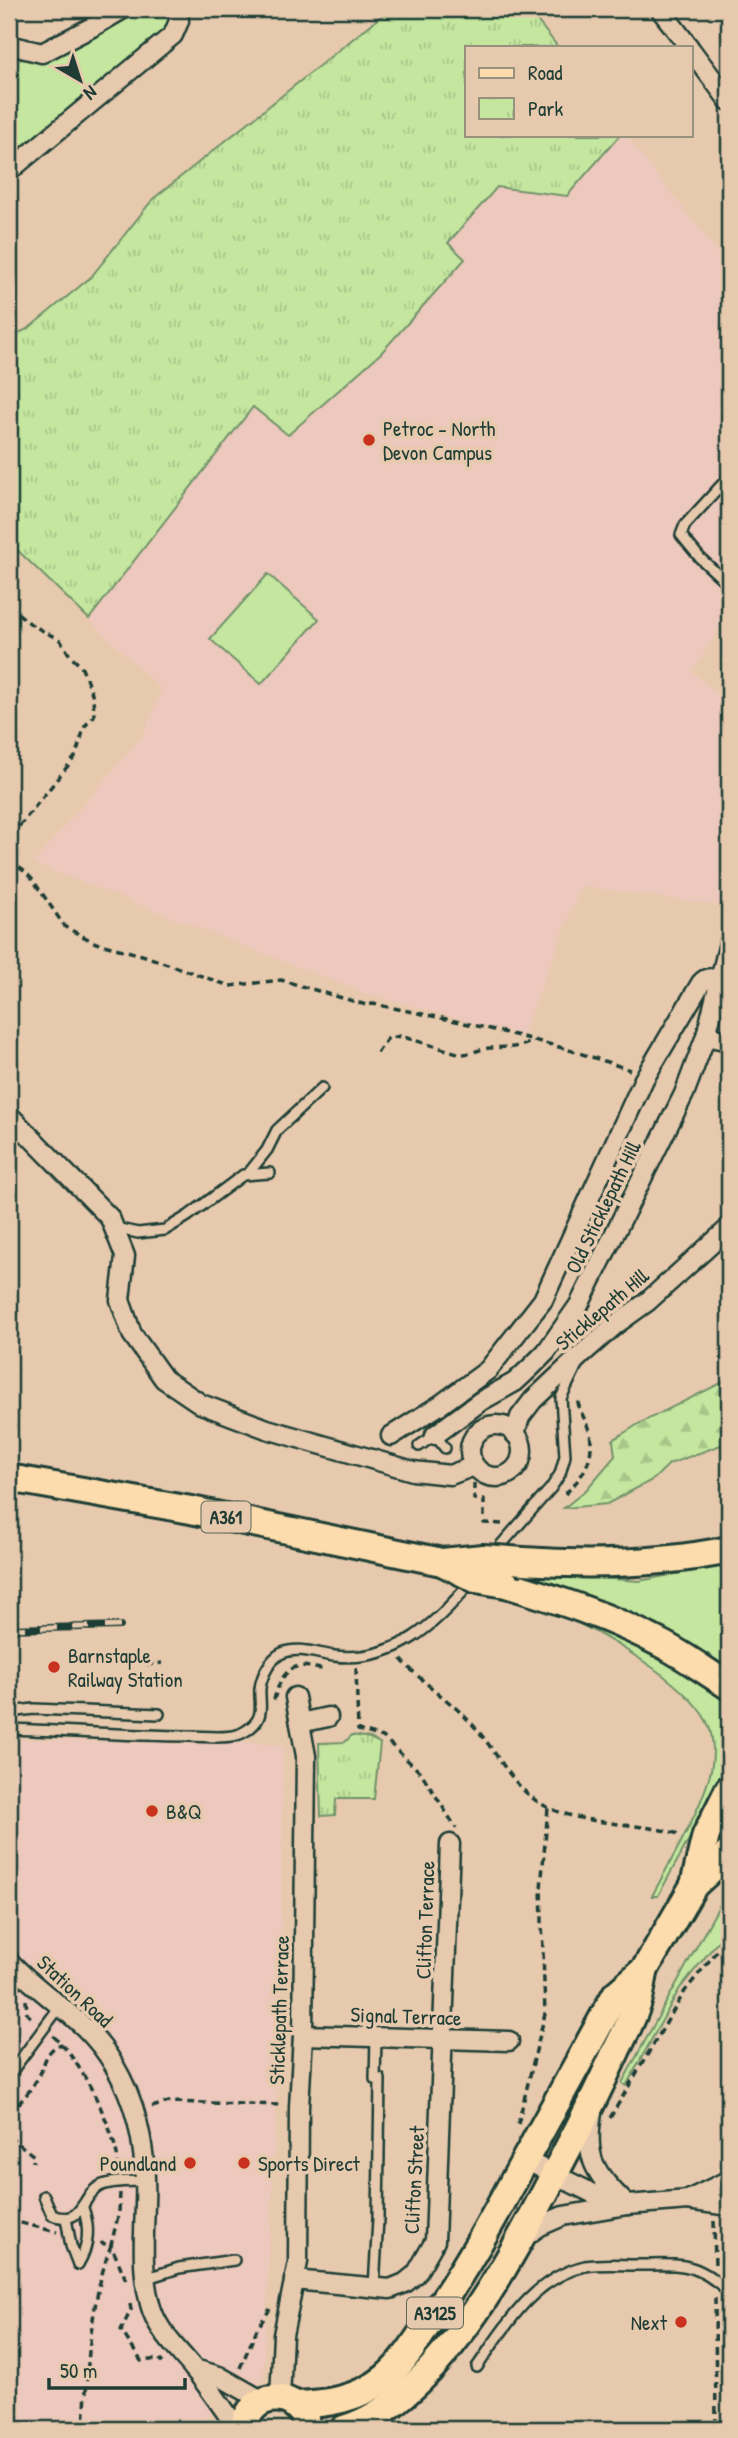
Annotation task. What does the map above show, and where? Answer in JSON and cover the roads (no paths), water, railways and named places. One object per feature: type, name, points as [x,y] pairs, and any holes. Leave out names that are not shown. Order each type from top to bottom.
[{"type":"main road","name":"A361","points":[[9,1478],[191,1510],[442,1562],[476,1579],[506,1584],[556,1599],[621,1624],[663,1644],[729,1686]]},
{"type":"main road","name":"A361","points":[[442,1562],[484,1558],[573,1565],[646,1563],[729,1550]]},
{"type":"main road","name":"A3125","points":[[344,2429],[378,2415],[403,2396],[427,2372],[454,2340],[521,2239],[594,2098],[637,2006],[645,1969],[694,1885],[706,1835],[729,1789]]},
{"type":"main road","name":"A3125","points":[[694,1885],[729,1853]]},
{"type":"main road","name":"A3125","points":[[280,2401],[320,2404],[343,2400],[386,2377],[415,2342],[455,2284],[616,1994],[645,1969]]},
{"type":"main road","points":[[244,2429],[247,2416],[254,2407],[280,2401],[306,2421],[307,2429]]},
{"type":"street","points":[[9,45],[42,53],[123,9]]},
{"type":"street","points":[[9,171],[173,35],[179,21],[178,9]]},
{"type":"street","points":[[660,9],[688,46]]},
{"type":"street","points":[[692,51],[729,100]]},
{"type":"street","name":"Old Sticklepath Hill","points":[[440,1442],[481,1401],[515,1382],[546,1352],[579,1305],[684,1094],[706,1036],[729,943]]},
{"type":"street","points":[[391,1436],[488,1370],[542,1300],[646,1076],[701,983],[710,978],[722,980]]},
{"type":"street","points":[[706,1036],[729,1041]]},
{"type":"street","points":[[9,1115],[110,1218],[125,1256],[120,1300],[132,1334],[164,1379],[201,1404],[267,1429],[413,1471],[438,1475],[468,1469],[495,1477],[507,1474],[514,1469],[522,1450],[515,1434],[508,1428],[496,1425],[481,1430],[471,1444],[468,1469]]},
{"type":"street","name":"Sticklepath Hill","points":[[515,1434],[520,1417],[533,1400],[583,1353],[647,1302],[729,1228]]},
{"type":"street","name":"Sticklepath Terrace","points":[[280,2401],[283,2335],[299,2243],[306,1756],[295,1697]]},
{"type":"street","points":[[300,1723],[328,1717]]},
{"type":"street","name":"Clifton Terrace","points":[[443,2040],[450,1844]]},
{"type":"street","name":"Station Road","points":[[9,1961],[87,2028],[120,2077],[140,2132],[145,2161],[144,2279],[150,2307],[158,2325],[177,2352],[194,2370],[238,2429]]},
{"type":"street","name":"Signal Terrace","points":[[303,2035],[509,2040]]},
{"type":"street","name":"Clifton Street","points":[[292,2288],[390,2289],[405,2283],[416,2274],[435,2241],[443,2040]]},
{"type":"street","points":[[594,2098],[589,2143],[594,2162],[600,2178],[627,2205]]},
{"type":"street","points":[[525,2160],[598,2196],[627,2205]]},
{"type":"street","points":[[688,2200],[729,2180]]},
{"type":"street","points":[[521,2239],[540,2226],[563,2216],[627,2205],[688,2200],[729,2206]]},
{"type":"street","points":[[194,2370],[219,2376],[280,2401]]},
{"type":"lane","points":[[729,477],[685,525],[681,535],[700,558],[725,581],[729,576]]},
{"type":"lane","points":[[248,1174],[267,1150],[277,1130],[322,1088]]},
{"type":"lane","points":[[113,1228],[138,1233],[165,1230],[235,1180],[248,1174],[270,1173]]},
{"type":"lane","points":[[9,1730],[112,1732],[144,1736],[236,1735],[251,1727],[262,1712],[260,1687],[270,1662],[283,1653],[299,1649],[342,1657],[376,1653],[422,1633],[446,1611],[559,1474],[565,1456],[561,1398],[583,1353]]},
{"type":"lane","name":"Old Sticklepath Hill","points":[[419,1446],[440,1442]]},
{"type":"lane","points":[[9,1712],[34,1709],[159,1714]]},
{"type":"lane","points":[[9,2075],[61,2005]]},
{"type":"lane","points":[[374,2287],[380,2129],[380,2080],[375,2079],[376,2037]]},
{"type":"lane","points":[[44,2196],[52,2215],[66,2218],[83,2208],[93,2190],[103,2185],[146,2181]]},
{"type":"lane","points":[[66,2218],[71,2246],[78,2264],[85,2253],[87,2239],[88,2221],[83,2208]]},
{"type":"lane","points":[[144,2279],[179,2268],[234,2260]]},
{"type":"lane","points":[[477,2367],[523,2303],[540,2288],[583,2267],[602,2264],[675,2265],[700,2269],[715,2278],[729,2292]]},
{"type":"railway","points":[[9,1629],[120,1626]]},
{"type":"place","name":"Petroc - North Devon Campus","points":[[369,440]]},
{"type":"place","name":"Barnstaple Railway Station","points":[[54,1667]]},
{"type":"place","name":"B&Q","points":[[152,1811]]},
{"type":"place","name":"Poundland","points":[[190,2163]]},
{"type":"place","name":"Sports Direct","points":[[244,2163]]},
{"type":"place","name":"Next","points":[[681,2322]]}]
